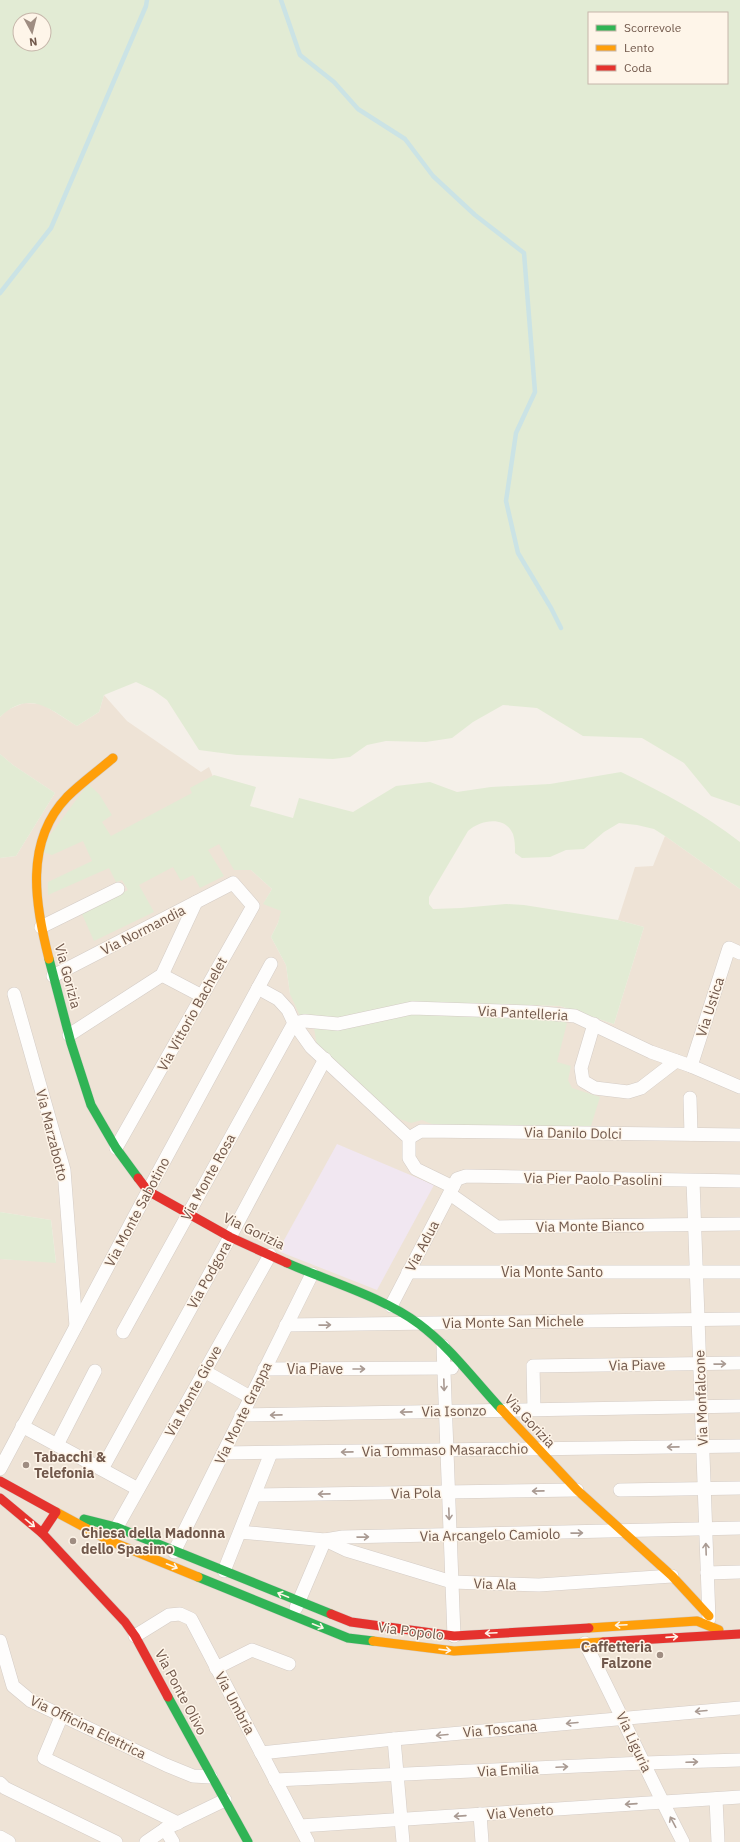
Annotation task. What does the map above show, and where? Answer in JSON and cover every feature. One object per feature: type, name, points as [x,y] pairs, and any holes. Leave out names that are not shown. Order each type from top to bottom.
[{"type":"street","name":"Via Gorizia","points":[[113,758],[66,798],[50,821],[40,845],[36,870],[36,894],[41,927],[53,976],[69,1035],[91,1105],[116,1148],[148,1191],[230,1236],[312,1274],[391,1306],[419,1324],[443,1346],[461,1368],[577,1490],[672,1576],[709,1626]]},
{"type":"street","name":"Via Normandia","points":[[53,976],[233,883]]},
{"type":"street","name":"Via Vittorio Bachelet","points":[[116,1148],[253,906],[233,883]]},
{"type":"street","points":[[41,927],[118,890]]},
{"type":"street","points":[[69,1035],[162,975],[196,902]]},
{"type":"street","name":"Via Ustica","points":[[691,1066],[735,950]]},
{"type":"street","name":"Via Monte Sabotino","points":[[2,1465],[271,964]]},
{"type":"street","points":[[162,975],[202,996]]},
{"type":"street","points":[[258,988],[278,999],[288,1010],[294,1023],[311,1047],[409,1138]]},
{"type":"street","name":"Via Marzabotto","points":[[14,994],[64,1170],[76,1326]]},
{"type":"street","name":"Via Pantelleria","points":[[294,1023],[305,1021],[338,1024],[412,1008],[531,1012],[575,1016],[651,1052],[691,1066],[740,1087]]},
{"type":"street","name":"Via Monte Rosa","points":[[123,1332],[294,1023]]},
{"type":"street","points":[[594,1024],[581,1068],[583,1081],[595,1088],[628,1092],[641,1088],[676,1061]]},
{"type":"street","name":"Via Podgora","points":[[102,1469],[325,1059]]},
{"type":"street","points":[[690,1098],[691,1134]]},
{"type":"street","name":"Via Danilo Dolci","points":[[409,1138],[421,1131],[740,1135]]},
{"type":"street","name":"Via Monte Bianco","points":[[409,1138],[410,1158],[416,1170],[451,1191],[497,1227],[740,1224]]},
{"type":"street","name":"Via Pier Paolo Pasolini","points":[[451,1191],[457,1179],[466,1176],[740,1181]]},
{"type":"street","name":"Via Monfalcone","points":[[693,1181],[709,1626]]},
{"type":"street","name":"Via Adua","points":[[391,1306],[451,1191]]},
{"type":"street","name":"Via Monte Giove","points":[[110,1541],[116,1527],[270,1255]]},
{"type":"street","name":"Via Monte Santo","points":[[408,1272],[740,1272]]},
{"type":"street","name":"Via Monte Grappa","points":[[174,1552],[312,1274]]},
{"type":"street","name":"Via Monte San Michele","points":[[286,1325],[740,1319]]},
{"type":"street","points":[[443,1346],[454,1636]]},
{"type":"street","name":"Via Piave","points":[[534,1409],[533,1366],[740,1363]]},
{"type":"street","name":"Via Piave","points":[[264,1370],[461,1368]]},
{"type":"street","points":[[57,1445],[95,1371]]},
{"type":"street","points":[[204,1371],[250,1397]]},
{"type":"street","name":"Via Isonzo","points":[[241,1415],[740,1406]]},
{"type":"street","points":[[22,1426],[138,1489]]},
{"type":"street","name":"Via Tommaso Masaracchio","points":[[223,1453],[740,1446]]},
{"type":"street","points":[[224,1571],[271,1453]]},
{"type":"street","points":[[0,1480],[56,1512],[42,1533]]},
{"type":"street","points":[[620,1490],[740,1488]]},
{"type":"street","name":"Via Pola","points":[[255,1495],[577,1490]]},
{"type":"street","name":"Via Ponte Olivo","points":[[0,1498],[42,1533],[125,1622],[135,1636],[248,1842]]},
{"type":"street","name":"Via Popolo","points":[[56,1512],[116,1527],[174,1552],[351,1622],[454,1636],[697,1621],[727,1634],[740,1634]]},
{"type":"street","name":"Via Popolo","points":[[56,1512],[110,1541],[348,1638],[454,1651],[585,1643],[709,1626]]},
{"type":"street","name":"Via Arcangelo Camiolo","points":[[240,1532],[325,1540],[343,1537],[450,1536],[740,1528]]},
{"type":"street","points":[[293,1615],[325,1540]]},
{"type":"street","name":"Via Ala","points":[[325,1540],[346,1550],[452,1582],[538,1586],[672,1576]]},
{"type":"street","points":[[707,1573],[740,1572]]},
{"type":"street","name":"Via Umbria","points":[[135,1636],[170,1615],[180,1614],[191,1619],[308,1842]]},
{"type":"street","name":"Via Officina Elettrica","points":[[0,1641],[13,1686],[31,1701],[166,1765],[194,1776],[211,1777]]},
{"type":"street","name":"Via Liguria","points":[[585,1643],[624,1718],[662,1802],[683,1842]]},
{"type":"street","points":[[216,1668],[252,1650],[289,1664]]},
{"type":"street","name":"Via Toscana","points":[[261,1753],[624,1718],[739,1710]]},
{"type":"street","points":[[62,1715],[44,1758],[178,1823]]},
{"type":"street","points":[[394,1739],[403,1842]]},
{"type":"street","name":"Via Emilia","points":[[276,1780],[397,1776],[644,1763],[740,1760]]},
{"type":"street","points":[[0,1783],[5,1788],[116,1842]]},
{"type":"street","name":"Via Veneto","points":[[300,1826],[740,1797]]},
{"type":"street","points":[[716,1799],[718,1842]]},
{"type":"street","points":[[146,1842],[165,1829],[224,1800]]},
{"type":"street","points":[[480,1814],[482,1842]]},
{"type":"street","points":[[165,1829],[173,1842]]},
{"type":"street","points":[[0,1837],[9,1842]]},
{"type":"shaded area","points":[[104,695],[127,721],[201,772],[209,767],[251,870],[272,889],[264,903],[282,911],[271,937],[286,965],[290,994],[413,1002],[560,1006],[614,1024],[644,927],[618,920],[635,867],[653,866],[665,836],[740,889],[740,1842],[0,1842],[0,1259],[56,1262],[51,1220],[0,1212],[0,858],[16,856],[55,793],[13,765],[0,754],[0,717],[7,710],[24,703],[42,704],[77,726],[99,712]]},
{"type":"shaded area","points":[[337,1144],[434,1185],[377,1290],[278,1251]]},
{"type":"green space","points":[[0,0],[740,0],[740,806],[711,796],[684,763],[642,738],[583,736],[537,708],[503,705],[473,722],[452,738],[426,742],[386,741],[367,745],[350,757],[333,759],[237,755],[199,750],[167,700],[153,690],[136,682],[104,695],[99,712],[77,726],[48,708],[30,703],[21,704],[0,717]]},
{"type":"green space","points":[[0,754],[13,765],[55,793],[16,856],[0,858]]},
{"type":"green space","points":[[621,772],[682,804],[712,822],[740,842],[740,889],[654,829],[619,823],[604,832],[584,849],[566,850],[550,857],[522,858],[515,853],[514,836],[509,828],[504,824],[492,821],[479,824],[468,831],[429,897],[429,904],[433,909],[506,904],[524,905],[618,920],[644,927],[614,1024],[560,1006],[413,1002],[335,1018],[300,1016],[290,994],[286,965],[271,937],[278,923],[281,911],[263,904],[272,889],[251,870],[234,870],[219,844],[208,850],[224,876],[200,888],[193,875],[181,881],[173,867],[139,885],[154,912],[94,941],[82,914],[128,890],[122,880],[116,882],[109,868],[48,895],[48,882],[92,861],[83,841],[52,855],[43,852],[47,839],[88,784],[99,794],[112,815],[102,822],[111,836],[192,793],[190,788],[214,775],[256,787],[250,806],[293,818],[299,798],[353,812],[396,786],[430,782],[457,792],[491,787],[550,784]]},
{"type":"green space","points":[[415,1012],[561,1020],[567,1023],[557,1062],[571,1066],[568,1080],[572,1088],[600,1097],[590,1129],[439,1127],[422,1120],[411,1123],[397,1118],[317,1046],[314,1028]]},
{"type":"green space","points":[[0,1212],[51,1220],[56,1263],[0,1259]]},
{"type":"waterway","points":[[0,293],[51,228],[146,6],[147,0]]},
{"type":"waterway","points":[[281,0],[300,55],[334,82],[358,109],[405,139],[433,176],[475,215],[524,253],[535,392],[516,433],[506,501],[518,553],[551,608],[561,628]]},
{"type":"traffic: fast","points":[[49,959],[71,1043],[91,1105],[116,1148],[138,1178]]},
{"type":"traffic: fast","points":[[287,1263],[355,1290],[405,1314],[441,1343],[501,1409]]},
{"type":"traffic: fast","points":[[84,1519],[116,1527],[331,1614]]},
{"type":"traffic: fast","points":[[198,1577],[348,1638],[373,1641]]},
{"type":"traffic: fast","points":[[168,1697],[248,1842]]},
{"type":"traffic: slow","points":[[49,959],[37,896],[39,854],[44,834],[53,815],[67,797],[113,758]]},
{"type":"traffic: slow","points":[[501,1409],[577,1490],[672,1576],[709,1616]]},
{"type":"traffic: slow","points":[[56,1512],[110,1541],[198,1577]]},
{"type":"traffic: slow","points":[[589,1628],[697,1621],[719,1630]]},
{"type":"traffic: slow","points":[[373,1641],[454,1651],[603,1642]]},
{"type":"traffic: jam","points":[[138,1178],[148,1191],[230,1237],[287,1263]]},
{"type":"traffic: jam","points":[[0,1481],[56,1512],[42,1533],[0,1498]]},
{"type":"traffic: jam","points":[[42,1533],[125,1622],[135,1636],[168,1697]]},
{"type":"traffic: jam","points":[[331,1614],[351,1622],[454,1636],[589,1628]]},
{"type":"traffic: jam","points":[[603,1642],[740,1634]]},
{"type":"place","name":"Tabacchi & Telefonia","points":[[26,1465]]},
{"type":"place","name":"Chiesa della Madonna dello Spasimo","points":[[73,1541]]},
{"type":"place","name":"Caffetteria Falzone","points":[[660,1655]]}]
